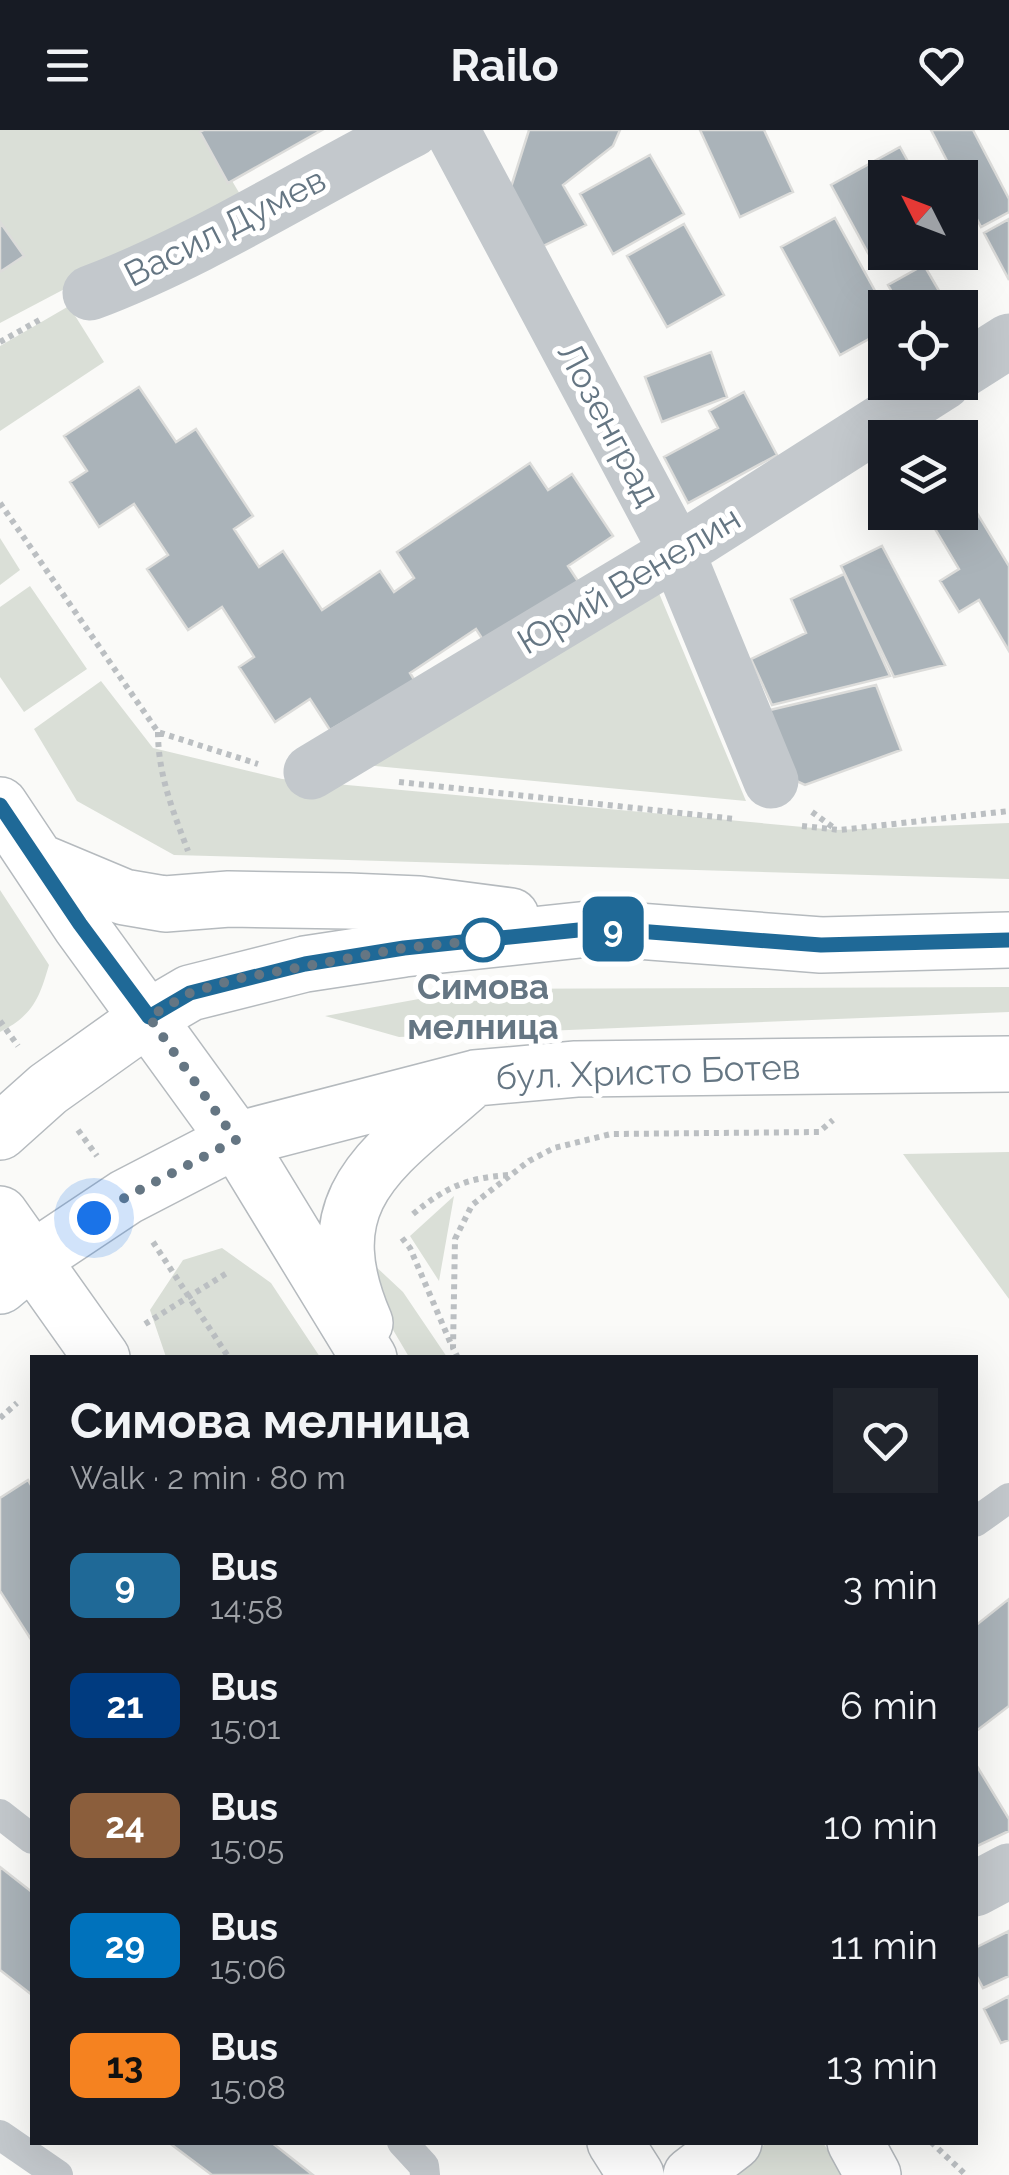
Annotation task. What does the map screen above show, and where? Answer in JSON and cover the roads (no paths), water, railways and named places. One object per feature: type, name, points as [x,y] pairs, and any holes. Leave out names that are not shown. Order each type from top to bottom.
[{"type":"main road","points":[[0,805],[236,1140],[368,1355]]},
{"type":"main road","points":[[38,861],[124,897],[165,904],[229,899],[419,904],[598,928],[821,945],[1009,940]]},
{"type":"main road","points":[[0,1132],[48,1089],[149,1017],[190,993],[305,964],[404,948],[598,928]]},
{"type":"main road","name":"бул. Христо Ботев","points":[[15,1274],[126,1197],[236,1140],[475,1078],[576,1069],[1009,1064]]},
{"type":"main road","points":[[379,1355],[352,1294],[345,1231],[352,1206],[363,1182],[390,1150],[475,1078]]},
{"type":"main road","points":[[0,1214],[15,1274],[99,1355]]},
{"type":"main road","points":[[617,2145],[636,2175]]},
{"type":"main road","points":[[692,2175],[730,2145]]},
{"type":"main road","points":[[858,2145],[873,2175]]},
{"type":"street","name":"Васил Думев","points":[[90,294],[190,248],[412,130]]},
{"type":"street","name":"Лозенград","points":[[452,130],[677,552],[769,809]]},
{"type":"street","points":[[978,361],[1009,341]]},
{"type":"street","name":"Юрий Венелин","points":[[311,772],[677,552],[916,400]]},
{"type":"street","points":[[978,1887],[1009,1871]]},
{"type":"lane","points":[[978,1520],[1009,1498]]},
{"type":"lane","points":[[0,1814],[30,1836]]},
{"type":"lane","points":[[0,2135],[58,2175]]},
{"type":"lane","points":[[405,2145],[424,2166],[425,2175]]},
{"type":"place","name":"Симова мелница","points":[[483,940]]}]
